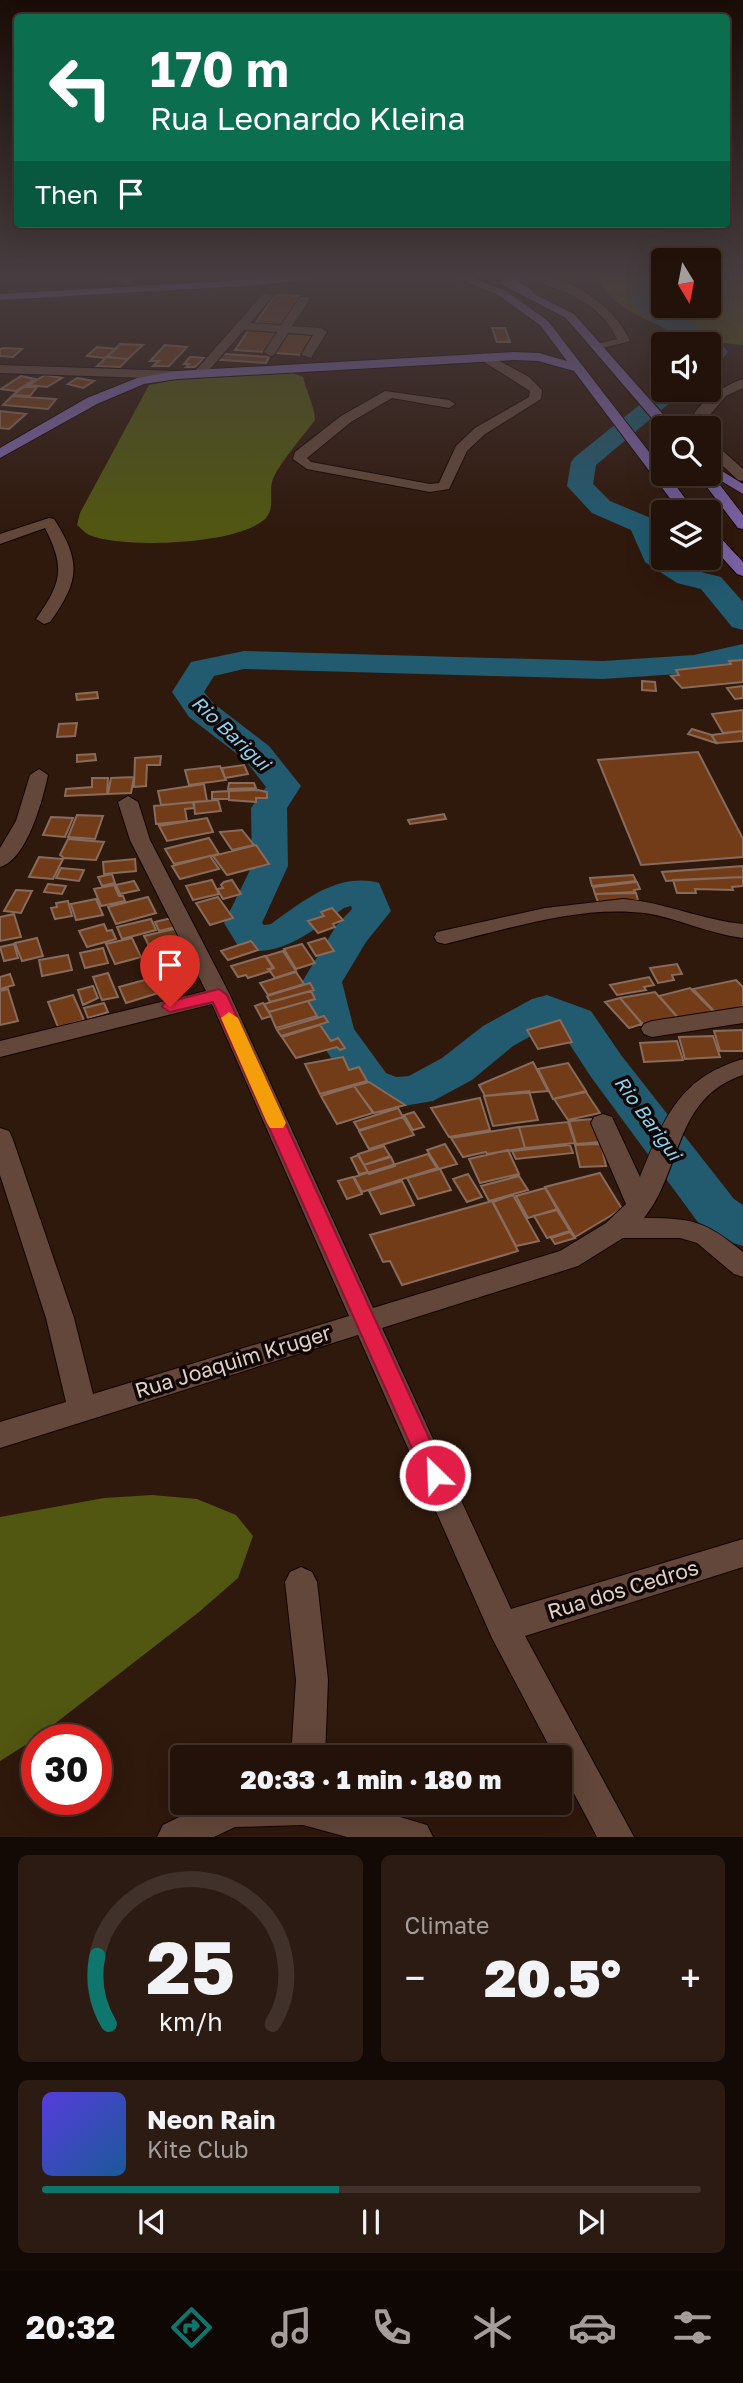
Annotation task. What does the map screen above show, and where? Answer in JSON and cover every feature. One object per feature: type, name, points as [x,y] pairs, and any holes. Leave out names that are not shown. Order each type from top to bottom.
[{"type":"main road","points":[[0,454],[117,389],[141,381],[177,375],[440,360]]},
{"type":"main road","points":[[549,360],[578,368]]},
{"type":"main road","points":[[572,360],[679,500]]},
{"type":"main road","points":[[611,360],[658,416]]},
{"type":"main road","points":[[721,475],[743,490]]},
{"type":"main road","points":[[713,486],[743,525]]},
{"type":"main road","points":[[721,547],[743,572]]},
{"type":"street","points":[[205,374],[219,360]]},
{"type":"street","points":[[449,404],[390,394],[331,429],[300,455],[300,459],[307,464],[430,488],[444,486],[461,449],[480,431],[535,399],[537,390],[490,360]]},
{"type":"street","points":[[0,369],[177,375]]},
{"type":"street","points":[[701,416],[721,393],[743,383]]},
{"type":"street","points":[[721,457],[743,477]]},
{"type":"street","points":[[0,539],[49,522],[63,549],[66,587],[44,619]]},
{"type":"street","points":[[0,861],[15,845],[31,813],[39,775]]},
{"type":"street","points":[[128,802],[140,840],[219,995],[503,1627],[616,1837]]},
{"type":"street","points":[[445,937],[598,905],[644,906],[724,930],[743,931]]},
{"type":"street","points":[[0,1049],[219,995]]},
{"type":"street","points":[[652,1029],[743,1015]]},
{"type":"street","name":"Rua Joaquim Kruger","points":[[0,1434],[569,1259],[620,1228],[640,1206],[677,1117],[702,1087],[730,1069],[743,1067]]},
{"type":"street","points":[[603,1123],[640,1206]]},
{"type":"street","points":[[0,1137],[60,1318],[82,1409]]},
{"type":"street","points":[[620,1228],[680,1228],[706,1236],[743,1268]]},
{"type":"street","name":"Rua dos Cedros","points":[[503,1627],[743,1553]]},
{"type":"street","points":[[301,1582],[312,1680],[309,1745]]},
{"type":"street","points":[[175,1837],[222,1815]]},
{"type":"street","points":[[338,1815],[415,1837]]},
{"type":"green space","points":[[290,372],[303,377],[315,420],[274,476],[270,509],[266,518],[252,527],[232,534],[181,542],[127,542],[105,539],[89,535],[77,525],[80,513],[149,385],[187,377]]},
{"type":"green space","points":[[152,1495],[197,1499],[236,1515],[253,1536],[238,1578],[199,1612],[54,1724],[21,1724],[21,1748],[0,1761],[0,1517],[104,1498]]},
{"type":"building","points":[[104,360],[127,360],[120,367],[97,366]]},
{"type":"building","points":[[175,360],[169,366],[153,366],[159,361],[150,361]]},
{"type":"building","points":[[188,360],[202,360],[195,367],[186,367],[189,364],[184,364]]},
{"type":"building","points":[[219,360],[268,360],[266,363]]},
{"type":"building","points":[[45,375],[62,378],[47,387],[29,385]]},
{"type":"building","points":[[21,376],[35,379],[16,391],[1,389]]},
{"type":"building","points":[[77,378],[94,381],[83,388],[68,384]]},
{"type":"building","points":[[24,387],[37,387],[30,396],[13,395]]},
{"type":"building","points":[[12,396],[56,399],[48,409],[3,405]]},
{"type":"building","points":[[0,411],[26,414],[9,429],[0,428]]},
{"type":"building","points":[[743,660],[743,682],[682,688],[671,676],[679,675],[676,670],[731,664],[729,661]]},
{"type":"building","points":[[642,681],[655,682],[656,691],[642,690]]},
{"type":"building","points":[[743,686],[743,698],[735,699],[727,688]]},
{"type":"building","points":[[97,692],[98,698],[77,700],[76,694]]},
{"type":"building","points":[[743,710],[743,731],[723,733],[712,714]]},
{"type":"building","points":[[77,723],[75,736],[57,737],[59,724]]},
{"type":"building","points":[[692,729],[712,735],[716,743],[688,734]]},
{"type":"building","points":[[743,731],[743,741],[717,743],[711,735]]},
{"type":"building","points":[[698,752],[743,839],[743,857],[641,865],[598,760]]},
{"type":"building","points":[[95,754],[96,760],[77,762],[77,755]]},
{"type":"building","points":[[161,756],[160,765],[147,765],[146,786],[134,787],[135,758]]},
{"type":"building","points":[[244,765],[248,774],[225,778],[222,768]]},
{"type":"building","points":[[220,766],[226,780],[189,785],[185,770]]},
{"type":"building","points":[[134,777],[131,793],[108,794],[111,778]]},
{"type":"building","points":[[92,778],[108,778],[107,794],[65,796],[66,789],[92,787]]},
{"type":"building","points":[[229,783],[254,783],[256,788],[228,789]]},
{"type":"building","points":[[204,784],[207,801],[161,805],[158,791]]},
{"type":"building","points":[[229,791],[267,792],[267,798],[256,798],[256,802],[229,800]]},
{"type":"building","points":[[229,791],[229,799],[212,799],[212,792]]},
{"type":"building","points":[[218,800],[221,811],[195,814],[194,802]]},
{"type":"building","points":[[193,802],[194,808],[185,809],[187,821],[156,824],[154,806]]},
{"type":"building","points":[[444,814],[446,819],[410,824],[408,820]]},
{"type":"building","points":[[77,815],[103,816],[95,839],[68,837]]},
{"type":"building","points":[[51,817],[73,818],[65,837],[43,835]]},
{"type":"building","points":[[207,818],[213,832],[167,841],[159,826]]},
{"type":"building","points":[[242,830],[254,845],[232,850],[220,832]]},
{"type":"building","points":[[209,838],[219,854],[174,864],[165,849]]},
{"type":"building","points":[[68,839],[104,842],[96,860],[64,858],[60,855]]},
{"type":"building","points":[[256,845],[269,864],[227,875],[213,856]]},
{"type":"building","points":[[210,856],[219,869],[180,879],[172,866]]},
{"type":"building","points":[[39,857],[63,859],[53,879],[29,877]]},
{"type":"building","points":[[135,859],[136,871],[104,874],[103,862]]},
{"type":"building","points":[[743,866],[743,877],[666,881],[662,872]]},
{"type":"building","points":[[61,868],[84,870],[79,881],[56,878]]},
{"type":"building","points":[[112,874],[115,883],[102,886],[98,877]]},
{"type":"building","points":[[633,875],[636,881],[592,886],[590,878]]},
{"type":"building","points":[[743,877],[743,886],[732,887],[733,890],[695,889],[696,893],[677,893],[673,880]]},
{"type":"building","points":[[212,880],[219,894],[193,900],[186,886]]},
{"type":"building","points":[[232,880],[241,894],[223,899],[217,889],[223,888],[221,885],[224,882]]},
{"type":"building","points":[[134,881],[139,890],[120,894],[116,885]]},
{"type":"building","points":[[637,882],[640,889],[634,890],[635,892],[595,894],[593,887]]},
{"type":"building","points":[[48,884],[66,886],[62,894],[44,892]]},
{"type":"building","points":[[114,885],[119,896],[123,896],[125,901],[101,906],[94,889]]},
{"type":"building","points":[[16,890],[32,891],[21,913],[4,911]]},
{"type":"building","points":[[636,893],[638,900],[598,902],[595,894]]},
{"type":"building","points":[[148,897],[156,913],[116,924],[108,907]]},
{"type":"building","points":[[218,897],[233,918],[210,925],[196,903]]},
{"type":"building","points":[[96,899],[103,915],[76,920],[71,904]]},
{"type":"building","points":[[68,901],[72,916],[55,919],[51,908],[57,907],[56,903]]},
{"type":"building","points":[[332,908],[343,920],[333,924],[335,927],[318,933],[308,921],[324,916],[321,912]]},
{"type":"building","points":[[14,914],[21,937],[0,941],[0,917]]},
{"type":"building","points":[[180,916],[184,925],[159,931],[155,922]]},
{"type":"building","points":[[151,919],[156,930],[122,939],[117,927]]},
{"type":"building","points":[[104,924],[107,931],[112,930],[116,939],[87,947],[79,931]]},
{"type":"building","points":[[178,928],[185,942],[151,950],[144,936]]},
{"type":"building","points":[[37,938],[43,956],[22,961],[15,943]]},
{"type":"building","points":[[132,938],[141,957],[115,964],[106,944]]},
{"type":"building","points":[[325,938],[334,951],[316,956],[308,943]]},
{"type":"building","points":[[251,941],[258,950],[228,960],[221,951]]},
{"type":"building","points":[[14,944],[18,958],[4,961],[0,947]]},
{"type":"building","points":[[302,944],[315,963],[296,969],[284,949]]},
{"type":"building","points":[[192,947],[205,974],[182,977],[171,950]]},
{"type":"building","points":[[103,948],[108,963],[85,968],[80,953]]},
{"type":"building","points":[[167,951],[176,974],[155,979],[146,956]]},
{"type":"building","points":[[283,951],[296,971],[275,978],[269,970],[274,968],[266,956]]},
{"type":"building","points":[[68,955],[72,970],[42,976],[39,960]]},
{"type":"building","points":[[265,956],[273,968],[248,978],[246,975],[238,977],[231,966]]},
{"type":"building","points":[[677,964],[682,974],[672,975],[674,980],[658,983],[650,968]]},
{"type":"building","points":[[296,972],[304,984],[268,995],[260,983]]},
{"type":"building","points":[[108,973],[118,997],[102,1000],[93,977]]},
{"type":"building","points":[[10,974],[14,985],[0,989],[0,977]]},
{"type":"building","points":[[180,975],[184,986],[173,988],[169,977]]},
{"type":"building","points":[[649,977],[654,985],[644,987],[646,990],[617,995],[610,985]]},
{"type":"building","points":[[152,978],[158,993],[126,1003],[119,987]]},
{"type":"building","points":[[736,980],[743,987],[743,1006],[719,1016],[693,989]]},
{"type":"building","points":[[310,983],[314,990],[270,1002],[267,996]]},
{"type":"building","points":[[93,986],[98,998],[83,1005],[78,990]]},
{"type":"building","points":[[690,988],[713,1011],[682,1022],[659,996]]},
{"type":"building","points":[[8,989],[18,1021],[0,1025],[0,991]]},
{"type":"building","points":[[311,991],[315,999],[269,1012],[264,1004]]},
{"type":"building","points":[[655,992],[678,1018],[647,1029],[620,998]]},
{"type":"building","points":[[73,995],[84,1020],[58,1027],[48,1002]]},
{"type":"building","points":[[620,998],[642,1024],[629,1028],[605,1002]]},
{"type":"building","points":[[308,1001],[317,1016],[276,1028],[269,1012]]},
{"type":"building","points":[[104,1003],[108,1012],[88,1018],[84,1008]]},
{"type":"building","points":[[263,1003],[271,1016],[262,1019],[255,1006]]},
{"type":"building","points":[[324,1016],[328,1022],[281,1036],[277,1030]]},
{"type":"building","points":[[560,1020],[572,1042],[538,1049],[527,1030]]},
{"type":"building","points":[[320,1025],[331,1041],[338,1038],[345,1048],[340,1050],[337,1047],[296,1058],[282,1037]]},
{"type":"building","points":[[743,1030],[743,1051],[720,1051],[714,1031]]},
{"type":"building","points":[[713,1036],[720,1057],[685,1059],[679,1037]]},
{"type":"building","points":[[677,1041],[683,1060],[644,1062],[640,1043]]},
{"type":"building","points":[[343,1057],[349,1070],[359,1067],[367,1081],[320,1094],[305,1064]]},
{"type":"building","points":[[533,1062],[548,1091],[485,1096],[479,1085]]},
{"type":"building","points":[[568,1063],[586,1091],[553,1099],[538,1069]]},
{"type":"building","points":[[369,1082],[405,1105],[374,1113],[354,1086]]},
{"type":"building","points":[[354,1086],[373,1113],[337,1124],[321,1096]]},
{"type":"building","points":[[529,1091],[538,1120],[493,1126],[484,1096]]},
{"type":"building","points":[[586,1092],[600,1113],[568,1120],[554,1099]]},
{"type":"building","points":[[480,1098],[490,1130],[449,1137],[431,1108]]},
{"type":"building","points":[[398,1108],[403,1117],[359,1130],[354,1122]]},
{"type":"building","points":[[414,1112],[424,1127],[413,1130],[404,1115]]},
{"type":"building","points":[[403,1117],[414,1135],[369,1149],[359,1131]]},
{"type":"building","points":[[593,1119],[601,1142],[576,1144],[569,1121]]},
{"type":"building","points":[[568,1122],[575,1143],[525,1148],[519,1127]]},
{"type":"building","points":[[519,1127],[525,1148],[463,1157],[451,1138]]},
{"type":"building","points":[[445,1144],[457,1164],[439,1169],[427,1150]]},
{"type":"building","points":[[601,1144],[606,1166],[580,1167],[575,1145]]},
{"type":"building","points":[[570,1145],[573,1153],[516,1159],[512,1151]]},
{"type":"building","points":[[384,1146],[390,1156],[364,1165],[358,1154]]},
{"type":"building","points":[[508,1150],[519,1174],[480,1183],[469,1159]]},
{"type":"building","points":[[428,1154],[437,1168],[362,1192],[354,1177]]},
{"type":"building","points":[[358,1155],[368,1172],[359,1174],[351,1158]]},
{"type":"building","points":[[391,1157],[395,1166],[369,1174],[364,1165]]},
{"type":"building","points":[[440,1169],[451,1190],[418,1199],[407,1178]]},
{"type":"building","points":[[600,1173],[622,1209],[575,1237],[545,1187]]},
{"type":"building","points":[[468,1174],[482,1197],[467,1202],[453,1179]]},
{"type":"building","points":[[519,1176],[528,1190],[489,1201],[481,1186]]},
{"type":"building","points":[[353,1177],[362,1194],[347,1199],[338,1181]]},
{"type":"building","points":[[402,1181],[414,1205],[381,1214],[369,1191]]},
{"type":"building","points":[[545,1188],[557,1209],[528,1218],[516,1196]]},
{"type":"building","points":[[513,1195],[539,1241],[516,1246],[493,1202]]},
{"type":"building","points":[[492,1201],[518,1251],[402,1285],[390,1261],[383,1262],[370,1235]]},
{"type":"building","points":[[557,1210],[570,1231],[547,1238],[534,1216]]},
{"type":"building","points":[[570,1232],[575,1238],[555,1244],[551,1238]]},
{"type":"waterway","name":"Rio Barigui","points":[[658,402],[584,462],[580,486],[601,507],[643,525],[655,556],[687,577],[711,583],[743,621]]},
{"type":"waterway","name":"Rio Barigui","points":[[743,653],[694,664],[603,670],[244,660],[202,669],[188,692],[201,710],[257,753],[284,786],[269,808],[270,866],[243,923],[254,940],[284,933],[331,899],[366,891],[372,911],[350,935],[322,982],[334,1031],[371,1084],[392,1093],[418,1090],[457,1069],[498,1036],[547,1009],[576,1021],[606,1066],[717,1212],[743,1228]]},
{"type":"slow traffic","points":[[229,1018],[277,1123]]},
{"type":"route","points":[[170,1007],[219,995],[435,1475]]}]
